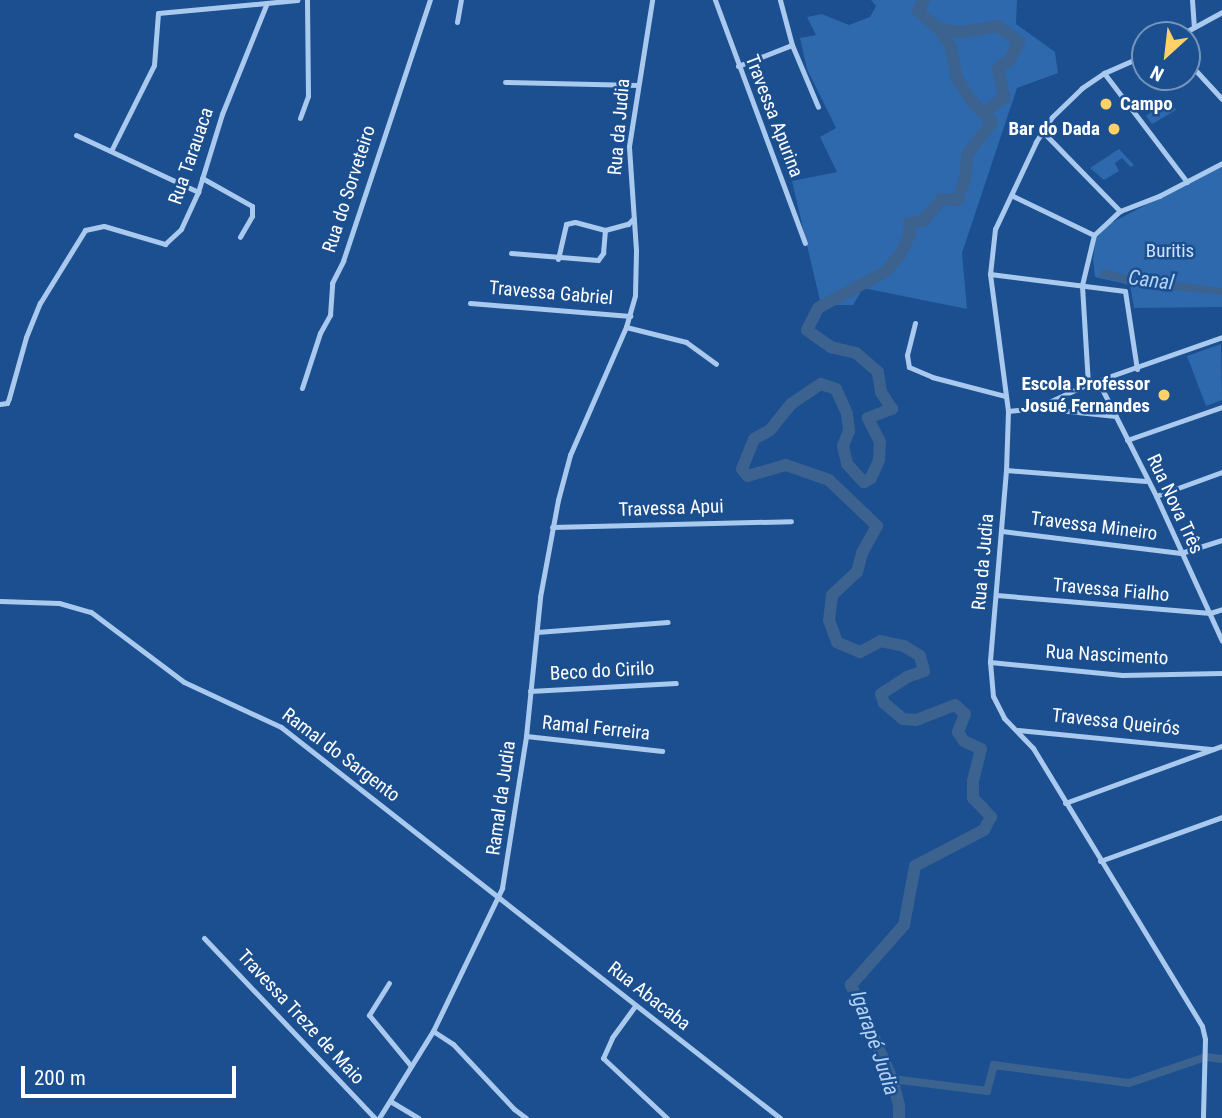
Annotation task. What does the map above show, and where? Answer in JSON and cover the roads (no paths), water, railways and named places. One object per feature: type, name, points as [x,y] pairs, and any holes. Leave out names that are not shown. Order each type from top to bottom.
[{"type":"street","points":[[111,151],[155,65],[158,13],[297,0]]},
{"type":"street","points":[[300,118],[308,96],[307,0]]},
{"type":"street","name":"Rua do Sorveteiro","points":[[302,388],[320,333],[330,314],[332,283],[343,261],[430,0]]},
{"type":"street","points":[[457,22],[461,0]]},
{"type":"street","name":"Rua da Judia","points":[[570,455],[626,327],[635,295],[634,218],[628,165],[637,85],[652,0]]},
{"type":"street","name":"Travessa Apurina","points":[[715,0],[805,243]]},
{"type":"street","points":[[780,0],[792,45],[818,107]]},
{"type":"street","points":[[1192,0],[1194,21]]},
{"type":"street","name":"Rua Tarauaca","points":[[0,404],[7,402],[9,398],[29,329],[40,303],[85,230],[104,226],[165,244],[181,229],[198,192],[222,114],[266,5]]},
{"type":"street","points":[[1201,23],[1222,12]]},
{"type":"street","points":[[738,66],[792,45]]},
{"type":"street","name":"Rua da Judia","points":[[1131,61],[1104,73],[1065,102],[1042,131],[995,229],[990,274],[1008,411],[1002,531],[990,662],[996,705],[1033,748],[1202,1026],[1205,1039],[1203,1118]]},
{"type":"street","points":[[1104,73],[1187,182]]},
{"type":"street","points":[[1201,76],[1222,99]]},
{"type":"street","points":[[505,82],[637,85]]},
{"type":"street","points":[[1042,131],[1120,211]]},
{"type":"street","points":[[76,135],[198,192]]},
{"type":"street","points":[[1088,384],[1082,285],[1094,235],[1120,211],[1187,182],[1222,163]]},
{"type":"street","points":[[202,178],[252,206],[252,216],[240,237]]},
{"type":"street","points":[[1011,195],[1094,235]]},
{"type":"street","points":[[558,258],[566,224],[575,222],[606,230],[628,224],[634,218]]},
{"type":"street","points":[[512,253],[598,260],[603,253],[606,230]]},
{"type":"street","points":[[990,274],[1125,291],[1137,369]]},
{"type":"street","name":"Travessa Gabriel","points":[[470,303],[630,316]]},
{"type":"street","points":[[915,323],[906,355],[909,367],[932,377],[1005,396]]},
{"type":"street","points":[[626,327],[686,342],[716,364]]},
{"type":"street","points":[[1036,408],[1088,384],[1222,337]]},
{"type":"street","name":"Rua Nova Três","points":[[1098,381],[1146,481],[1156,496],[1222,641]]},
{"type":"street","points":[[1127,440],[1222,407]]},
{"type":"street","points":[[1008,411],[1036,408],[1116,416]]},
{"type":"street","name":"Ramal da Judia","points":[[377,1118],[433,1031],[499,899],[508,862],[526,736],[552,527],[570,455]]},
{"type":"street","points":[[1006,470],[1146,481]]},
{"type":"street","points":[[1156,496],[1222,472]]},
{"type":"street","name":"Travessa Apui","points":[[552,527],[791,520]]},
{"type":"street","name":"Travessa Mineiro","points":[[1002,531],[1181,553],[1222,540]]},
{"type":"street","name":"Travessa Fialho","points":[[996,595],[1210,613],[1222,609]]},
{"type":"street","name":"Ramal do Sargento","points":[[0,601],[59,603],[91,612],[184,682],[281,727],[499,899]]},
{"type":"street","points":[[537,632],[668,622]]},
{"type":"street","name":"Rua Nascimento","points":[[990,662],[1122,675],[1222,673]]},
{"type":"street","name":"Beco do Cirilo","points":[[530,691],[676,683]]},
{"type":"street","name":"Travessa Queirós","points":[[1016,730],[1135,739],[1213,749]]},
{"type":"street","name":"Ramal Ferreira","points":[[526,736],[662,751]]},
{"type":"street","name":"Travessa Queirós","points":[[1065,803],[1222,746]]},
{"type":"street","points":[[1100,860],[1222,817]]},
{"type":"street","name":"Rua Abacaba","points":[[499,899],[780,1118]]},
{"type":"street","name":"Travessa Treze de Maio","points":[[204,938],[377,1118]]},
{"type":"street","points":[[388,983],[369,1014],[411,1066]]},
{"type":"street","points":[[635,1006],[612,1038],[603,1058],[667,1118]]},
{"type":"street","points":[[433,1031],[453,1044],[526,1118]]},
{"type":"street","points":[[390,1101],[418,1118]]},
{"type":"water","name":"Canal","points":[[1103,269],[1130,276],[1222,288],[1222,295],[1139,287],[1099,276]]},
{"type":"waterway","name":"Igarapé Judia","points":[[899,1118],[899,1105],[892,1079],[851,985],[904,925],[915,866],[984,830],[991,817],[973,798],[973,781],[981,749],[964,741],[958,732],[965,714],[955,705],[916,720],[903,719],[884,703],[881,694],[907,677],[924,671],[920,656],[904,646],[881,641],[860,652],[837,642],[829,620],[832,595],[857,572],[862,553],[877,526],[829,480],[786,465],[748,476],[742,469],[754,439],[770,430],[791,404],[821,384],[836,389],[847,414],[849,431],[843,446],[847,464],[864,482],[871,478],[879,460],[880,442],[868,418],[892,409],[881,392],[878,372],[856,353],[831,347],[807,330],[818,308],[885,272],[901,253],[910,234],[909,223],[923,221],[942,199],[958,200],[966,176],[967,155],[992,122],[970,99],[957,78],[951,47],[940,30],[918,11],[924,0]]},
{"type":"waterway","points":[[939,29],[961,32],[998,26],[1019,42],[1010,60],[998,68],[1004,97],[984,114]]},
{"type":"waterway","points":[[892,1079],[987,1091],[994,1065],[1129,1083],[1206,1057],[1222,1059]]},
{"type":"place","name":"Campo","points":[[1106,104]]},
{"type":"place","name":"Bar do Dada","points":[[1114,129]]},
{"type":"place","name":"Escola Professor Josué Fernandes","points":[[1164,395]]},
{"type":"park label","name":"Buritis","points":[[1170,251]]}]
